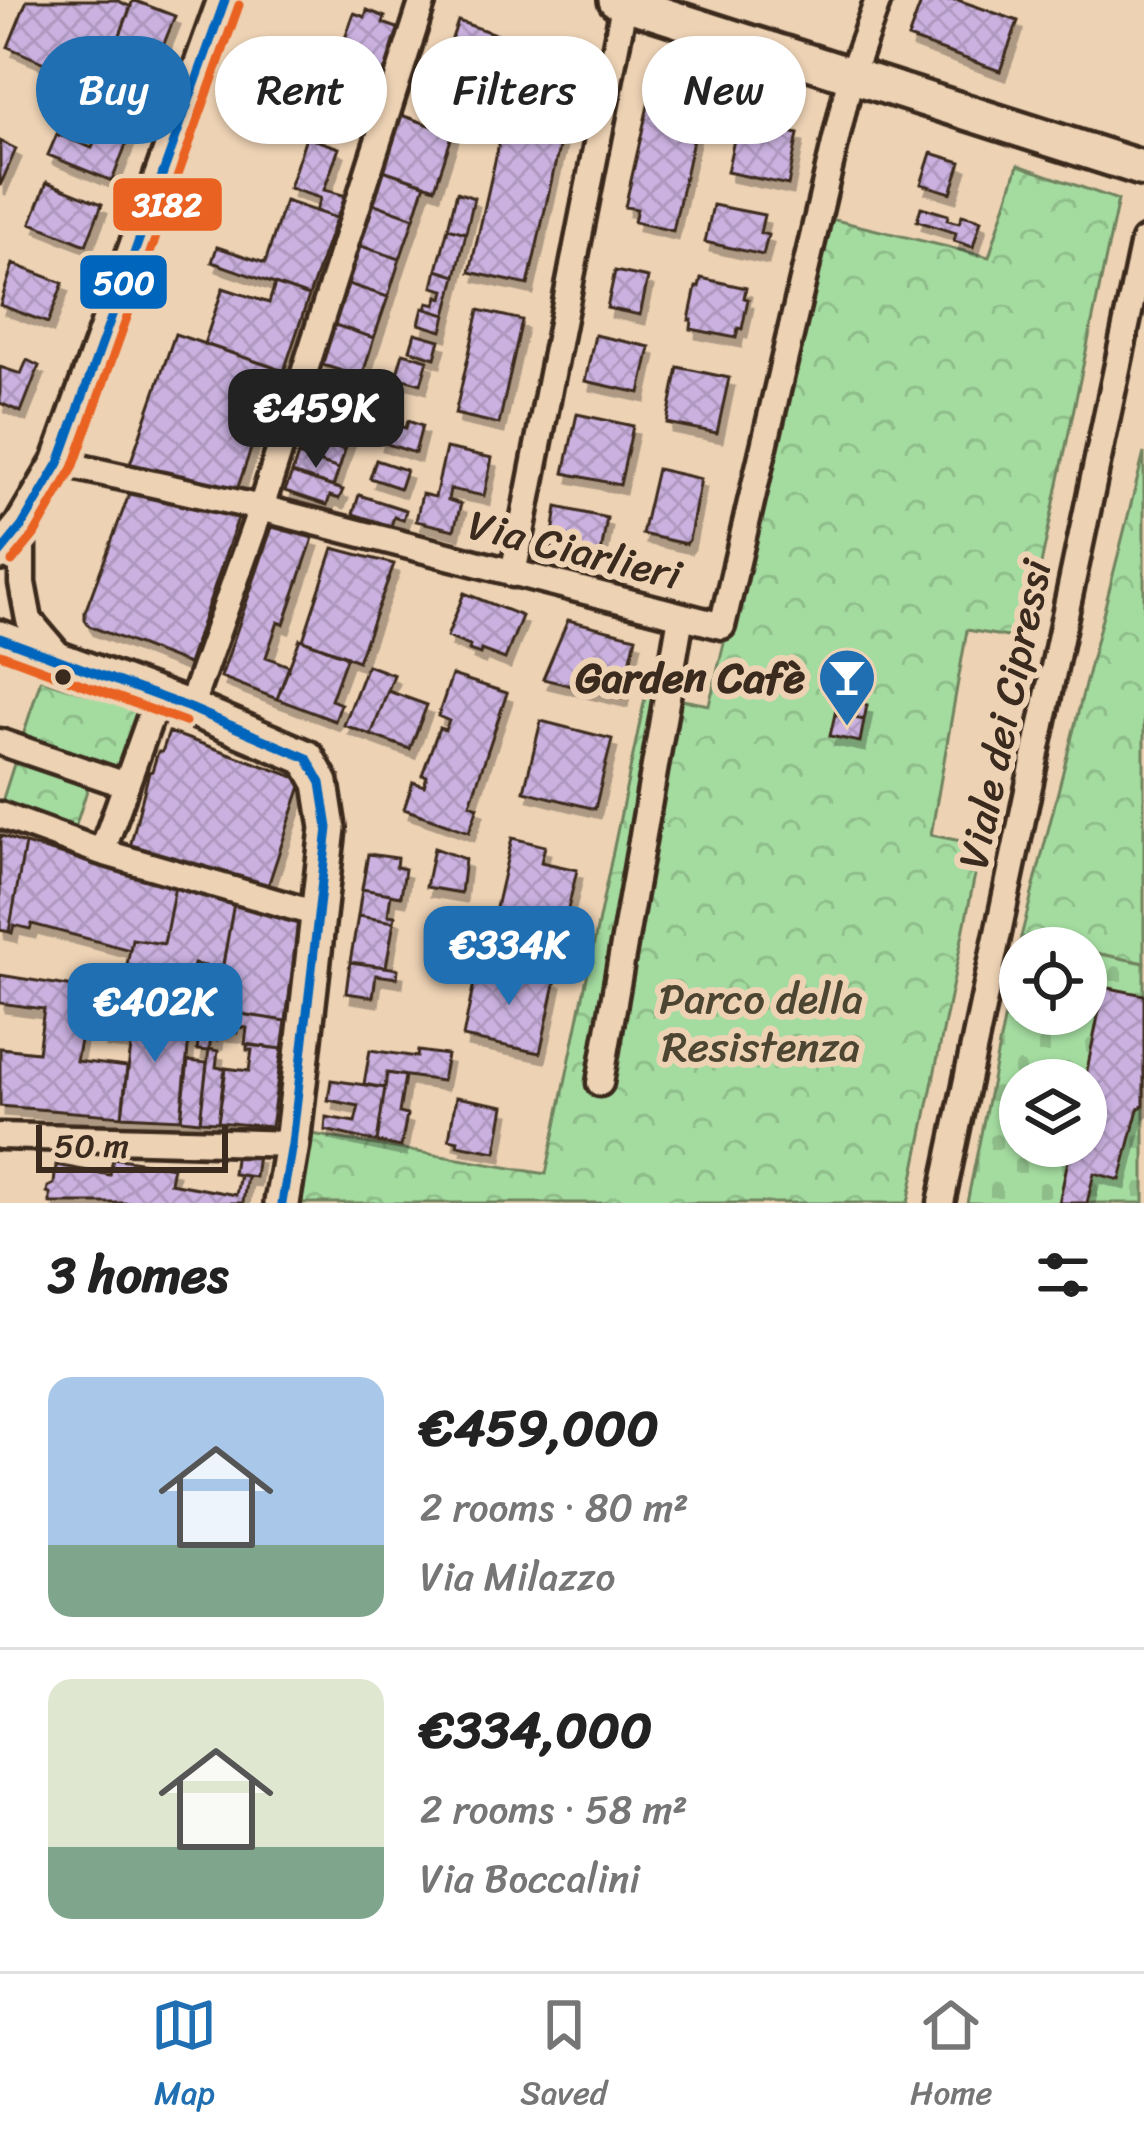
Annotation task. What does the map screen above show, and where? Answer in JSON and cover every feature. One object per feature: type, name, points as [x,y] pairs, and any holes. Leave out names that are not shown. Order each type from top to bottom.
[{"type":"street","points":[[0,554],[59,463],[224,0]]},
{"type":"street","points":[[102,852],[126,785],[174,702],[261,508],[423,0]]},
{"type":"street","points":[[851,75],[878,0]]},
{"type":"street","points":[[513,574],[622,1],[1144,169]]},
{"type":"street","name":"Via Ciarlieri","points":[[59,463],[261,508],[722,626],[851,75]]},
{"type":"street","name":"Viale dei Cipressi","points":[[941,1203],[1144,242]]},
{"type":"street","points":[[22,526],[22,583],[29,620],[62,660]]},
{"type":"street","points":[[600,1084],[681,616]]},
{"type":"street","points":[[0,638],[174,702],[307,758],[321,783],[328,827],[282,1203]]},
{"type":"street","points":[[0,742],[126,785]]},
{"type":"street","points":[[0,815],[102,852],[317,914]]},
{"type":"street","points":[[0,1136],[292,1144]]},
{"type":"green space","name":"Parco della Resistenza","points":[[1018,165],[1118,200],[1025,640],[967,630],[931,835],[981,845],[908,1203],[295,1203],[306,1133],[546,1174],[646,693],[709,705],[827,218],[989,257]]},
{"type":"green space","points":[[1144,453],[1144,963],[1107,955],[1107,927],[1024,927]]},
{"type":"green space","points":[[41,679],[140,711],[121,769],[96,762],[74,831],[0,808]]},
{"type":"green space","points":[[1107,955],[1144,963],[1144,1203],[967,1203],[1001,1035],[1107,1035]]},
{"type":"building","points":[[27,0],[116,0],[131,7],[123,36],[36,36],[36,59],[8,47]]},
{"type":"building","points":[[133,0],[175,16],[167,36],[120,35]]},
{"type":"building","points":[[922,0],[958,0],[1018,21],[1000,71],[908,38]]},
{"type":"building","points":[[367,10],[400,29],[387,65],[387,36],[346,36],[354,13],[365,17]]},
{"type":"building","points":[[458,21],[498,35],[498,36],[453,36]]},
{"type":"building","points":[[401,115],[411,118],[411,144],[449,144],[435,188],[383,170]]},
{"type":"building","points":[[642,132],[642,144],[692,144],[673,231],[634,222],[637,209],[625,207]]},
{"type":"building","points":[[0,141],[16,149],[0,186]]},
{"type":"building","points":[[53,144],[92,148],[94,144],[126,144],[112,181],[48,155]]},
{"type":"building","points":[[304,144],[339,148],[324,190],[347,196],[336,218],[316,211],[320,198],[289,188]]},
{"type":"building","points":[[499,144],[560,144],[528,285],[470,272]]},
{"type":"building","points":[[733,144],[796,144],[788,185],[727,172]]},
{"type":"building","points":[[931,153],[961,162],[951,193],[921,184]]},
{"type":"building","points":[[383,170],[425,184],[414,218],[372,203]]},
{"type":"building","points":[[47,182],[102,204],[86,245],[31,223]]},
{"type":"building","points":[[457,192],[474,198],[466,233],[448,228]]},
{"type":"building","points":[[285,201],[336,218],[309,296],[212,262],[217,247],[265,263]]},
{"type":"building","points":[[372,203],[414,218],[400,259],[358,245]]},
{"type":"building","points":[[713,205],[764,215],[760,233],[768,235],[763,255],[705,242]]},
{"type":"building","points":[[921,207],[959,223],[962,215],[981,220],[973,247],[954,241],[956,233],[917,221]]},
{"type":"building","points":[[448,228],[466,233],[456,276],[437,270]]},
{"type":"building","points":[[358,245],[400,259],[388,297],[345,283]]},
{"type":"building","points":[[13,264],[63,283],[48,323],[0,305]]},
{"type":"building","points":[[437,270],[456,276],[446,315],[426,309],[428,303],[436,305],[438,296],[443,298],[445,290],[433,287]]},
{"type":"building","points":[[615,271],[648,278],[640,315],[607,308]]},
{"type":"building","points":[[701,278],[746,288],[742,329],[738,328],[736,338],[691,329],[689,320]]},
{"type":"building","points":[[345,283],[388,297],[374,338],[332,324]]},
{"type":"building","points":[[275,284],[309,296],[284,371],[204,344],[223,288],[269,303]]},
{"type":"building","points":[[423,308],[446,315],[442,331],[419,324]]},
{"type":"building","points":[[479,310],[522,320],[499,424],[455,414]]},
{"type":"building","points":[[332,324],[374,338],[362,377],[319,364]]},
{"type":"building","points":[[415,333],[440,340],[435,358],[410,350]]},
{"type":"building","points":[[175,334],[273,367],[270,376],[275,378],[237,490],[130,464]]},
{"type":"building","points":[[595,335],[650,347],[640,393],[585,381]]},
{"type":"building","points":[[403,353],[428,360],[421,384],[396,377]]},
{"type":"building","points":[[27,360],[39,366],[21,412],[0,403],[0,367],[21,374]]},
{"type":"building","points":[[678,367],[729,378],[717,433],[667,423]]},
{"type":"building","points":[[317,397],[358,410],[351,431],[310,418]]},
{"type":"building","points":[[577,414],[633,426],[620,485],[564,473]]},
{"type":"building","points":[[310,418],[351,431],[345,450],[304,436]]},
{"type":"building","points":[[384,421],[406,428],[408,421],[422,426],[415,453],[378,441]]},
{"type":"building","points":[[304,436],[345,450],[339,469],[298,455]]},
{"type":"building","points":[[446,448],[492,458],[484,496],[450,489],[448,500],[461,504],[454,530],[416,521],[422,494],[435,497]]},
{"type":"building","points":[[298,455],[339,469],[333,487],[292,473]]},
{"type":"building","points":[[376,460],[406,470],[400,488],[370,478]]},
{"type":"building","points":[[657,469],[701,479],[686,544],[642,534]]},
{"type":"building","points":[[292,473],[343,490],[339,499],[330,496],[327,505],[285,491]]},
{"type":"building","points":[[130,492],[238,518],[188,664],[89,626],[85,620]]},
{"type":"building","points":[[359,495],[406,510],[403,520],[394,517],[391,526],[353,514]]},
{"type":"building","points":[[557,507],[607,518],[600,559],[551,548]]},
{"type":"building","points":[[272,527],[313,538],[284,624],[278,622],[266,657],[289,666],[277,699],[221,677]]},
{"type":"building","points":[[333,548],[394,564],[358,661],[303,640]]},
{"type":"building","points":[[464,593],[522,616],[505,659],[469,650],[470,646],[447,637]]},
{"type":"building","points":[[568,620],[636,637],[622,698],[543,679]]},
{"type":"building","points":[[300,639],[347,656],[331,700],[341,704],[335,721],[277,699]]},
{"type":"building","points":[[367,665],[394,675],[371,735],[344,725]]},
{"type":"building","points":[[452,675],[507,693],[470,804],[478,807],[469,832],[404,809],[413,782],[424,786],[427,776],[422,775],[439,728],[445,730],[449,721],[438,716]]},
{"type":"building","points":[[388,691],[427,705],[410,749],[371,735]]},
{"type":"building","points":[[838,699],[867,705],[864,720],[835,714]]},
{"type":"building","name":"Garden Cafè","points":[[835,714],[864,720],[860,742],[830,736]]},
{"type":"building","points":[[541,721],[612,739],[595,809],[524,791]]},
{"type":"building","points":[[169,732],[303,780],[267,889],[130,847],[149,772]]},
{"type":"building","points":[[0,835],[25,844],[9,932],[0,930]]},
{"type":"building","points":[[512,838],[545,846],[541,862],[577,870],[565,922],[529,913],[524,932],[492,925]]},
{"type":"building","points":[[25,844],[175,886],[164,944],[132,939],[130,950],[32,924],[30,929],[14,925],[9,932]]},
{"type":"building","points":[[434,848],[465,859],[461,893],[426,887]]},
{"type":"building","points":[[368,854],[397,858],[396,867],[405,869],[401,896],[362,889]]},
{"type":"building","points":[[175,886],[234,903],[222,969],[194,964],[186,1005],[153,1000],[157,971],[127,965],[132,939],[164,944]]},
{"type":"building","points":[[362,889],[391,894],[388,915],[395,916],[394,922],[358,916]]},
{"type":"building","points":[[234,903],[299,921],[286,1021],[215,1010]]},
{"type":"building","points":[[358,916],[394,922],[386,967],[350,962]]},
{"type":"building","points":[[350,962],[398,969],[397,978],[376,975],[373,997],[346,993]]},
{"type":"building","points":[[478,963],[556,979],[540,1053],[463,1037]]},
{"type":"building","points":[[0,975],[123,995],[119,1021],[134,1024],[131,1041],[102,1038],[104,1028],[83,1025],[76,1061],[127,1067],[122,1116],[0,1106],[0,1048],[38,1052],[44,1009],[0,1003]]},
{"type":"building","points":[[1107,988],[1144,995],[1144,1105],[1138,1109],[1120,1180],[1094,1173],[1087,1203],[1059,1203],[1067,1167],[1107,1167],[1107,1059],[1089,1059],[1094,1035],[1107,1035]]},
{"type":"building","points":[[123,994],[150,998],[144,1040],[177,1044],[181,1005],[196,1007],[181,1119],[122,1116],[134,1024],[119,1021]]},
{"type":"building","points":[[196,1007],[215,1010],[209,1051],[197,1050],[199,1036],[191,1035]]},
{"type":"building","points":[[215,1010],[234,1013],[232,1032],[218,1031],[217,1040],[211,1040]]},
{"type":"building","points":[[234,1013],[286,1021],[282,1049],[245,1044],[247,1028],[232,1032]]},
{"type":"building","points":[[247,1045],[282,1049],[271,1127],[218,1122],[225,1068],[249,1071],[252,1050]]},
{"type":"building","points":[[209,1049],[218,1051],[216,1067],[226,1069],[218,1122],[200,1121]]},
{"type":"building","points":[[370,1050],[417,1057],[418,1051],[447,1055],[442,1081],[387,1073],[385,1088],[364,1084]]},
{"type":"building","points":[[188,1061],[207,1063],[200,1121],[181,1119]]},
{"type":"building","points":[[387,1073],[405,1076],[399,1113],[407,1115],[401,1147],[377,1142]]},
{"type":"building","points":[[331,1080],[385,1088],[377,1142],[325,1130],[326,1117],[355,1122],[359,1106],[328,1100]]},
{"type":"building","points":[[456,1097],[504,1106],[496,1152],[457,1145],[458,1141],[449,1139]]},
{"type":"building","points":[[236,1151],[258,1155],[255,1177],[233,1174]]},
{"type":"building","points":[[113,1158],[173,1167],[170,1183],[236,1195],[240,1175],[247,1176],[243,1203],[50,1203],[47,1192],[54,1184],[56,1165],[110,1175]]},
{"type":"transit line","name":"500","points":[[0,553],[59,463],[225,0]]},
{"type":"transit line","name":"3I82","points":[[12,562],[34,535],[73,468],[239,5]]},
{"type":"transit line","name":"500","points":[[0,638],[190,708],[307,758],[321,783],[328,828],[282,1203]]},
{"type":"transit line","name":"3I82","points":[[0,654],[185,722]]},
{"type":"place","name":"Garden Cafè","points":[[847,728]]}]
